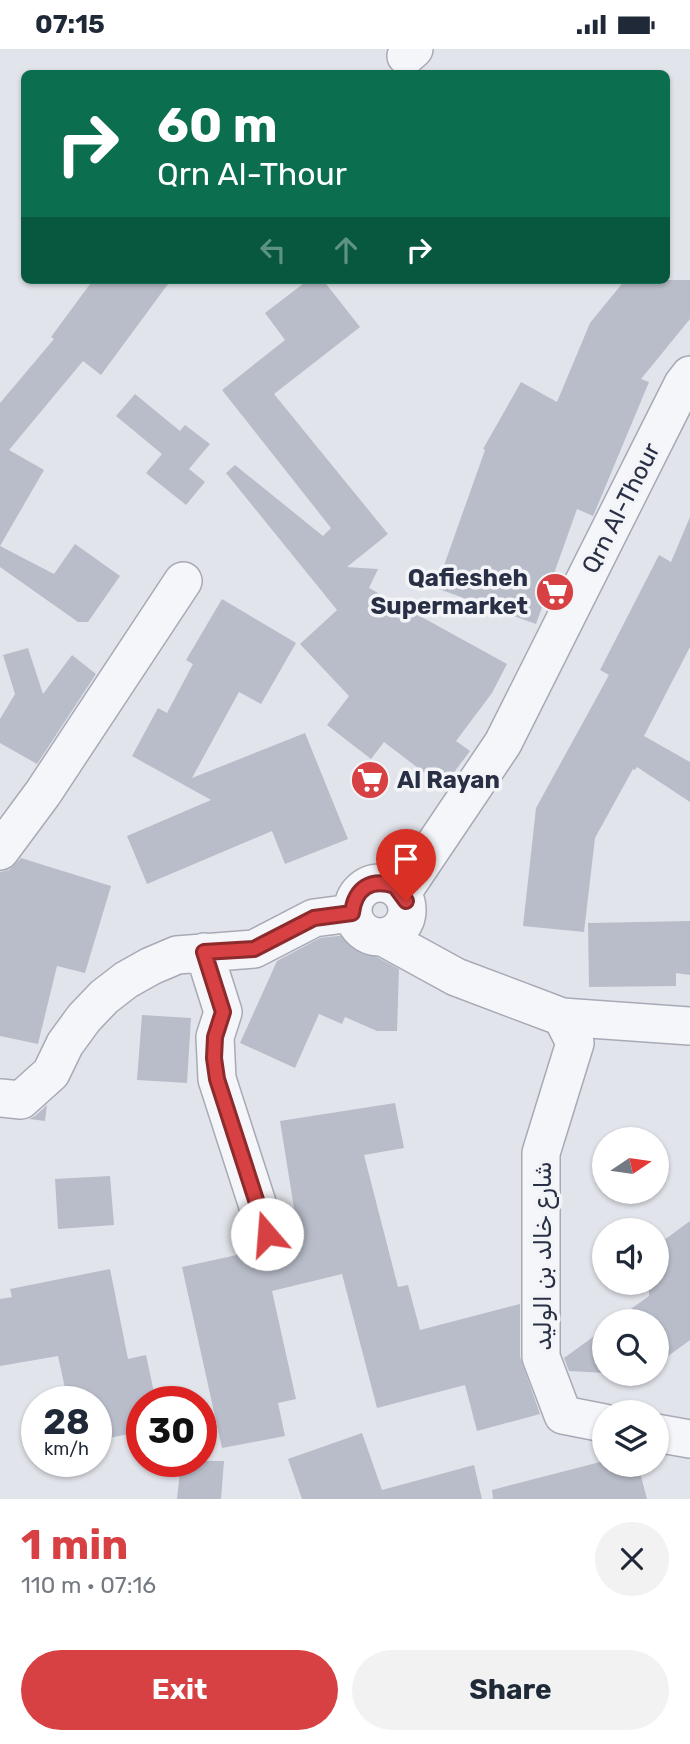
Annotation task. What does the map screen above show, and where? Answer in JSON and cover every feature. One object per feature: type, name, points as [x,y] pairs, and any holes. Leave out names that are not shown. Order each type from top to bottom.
[{"type":"street","name":"Qrn Al-Thour","points":[[402,893],[503,743],[683,384],[690,375]]},
{"type":"street","points":[[0,851],[43,793],[183,581]]},
{"type":"street","points":[[385,883],[395,886],[402,893],[408,909],[407,917],[397,932],[383,937],[364,933],[352,913],[358,893],[365,886],[385,883]]},
{"type":"street","points":[[0,1098],[21,1100],[51,1073],[65,1044],[104,997],[151,966],[177,955],[254,949],[314,918],[352,913]]},
{"type":"street","points":[[383,937],[456,977],[562,1017],[690,1027]]},
{"type":"street","points":[[204,952],[223,1012],[215,1037],[217,1079],[267,1234]]},
{"type":"street","name":"شارع خالد بن الوليد","points":[[562,1017],[575,1043],[541,1153],[541,1357],[563,1415],[592,1421]]},
{"type":"street","points":[[669,1435],[690,1439]]},
{"type":"building","points":[[670,280],[690,280],[690,319],[641,379],[649,382],[594,514],[593,516],[577,509],[536,624],[436,588],[485,450],[483,449],[521,382],[557,402],[590,323],[622,284],[670,284]]},
{"type":"building","points":[[90,284],[168,284],[101,375],[83,361],[9,450],[44,470],[0,546],[0,403],[54,339],[51,337]]},
{"type":"building","points":[[303,284],[326,284],[360,327],[274,394],[388,534],[347,567],[378,569],[369,588],[507,664],[492,693],[456,741],[470,751],[443,787],[384,742],[371,759],[327,725],[349,696],[300,644],[337,610],[226,473],[235,465],[323,536],[331,528],[222,390],[285,340],[265,313]]},
{"type":"building","points":[[135,394],[180,431],[185,425],[210,444],[189,469],[205,482],[186,505],[146,473],[162,454],[116,416]]},
{"type":"building","points":[[690,517],[690,647],[644,736],[690,762],[690,802],[637,767],[633,769],[595,838],[584,932],[523,926],[536,808],[609,675],[600,670],[659,555],[671,562]]},
{"type":"building","points":[[75,544],[120,576],[88,622],[78,622],[0,567],[0,546],[54,574]]},
{"type":"building","points":[[222,599],[296,643],[261,704],[239,692],[192,778],[305,733],[348,839],[285,864],[272,831],[147,884],[127,836],[211,800],[132,756],[158,708],[167,713],[193,664],[186,660]]},
{"type":"building","points":[[28,648],[43,694],[72,655],[96,674],[37,764],[0,743],[0,719],[15,694],[3,655]]},
{"type":"building","points":[[21,858],[111,886],[85,973],[57,966],[38,1044],[0,1036],[0,872],[9,870]]},
{"type":"building","points":[[690,921],[690,975],[676,973],[676,986],[589,987],[588,923]]},
{"type":"building","points":[[364,930],[362,938],[365,948],[399,969],[397,1031],[377,1031],[345,1017],[342,1024],[319,1014],[295,1068],[240,1043],[277,961],[320,938],[355,934]]},
{"type":"building","points":[[142,1015],[191,1018],[187,1083],[137,1080]]},
{"type":"building","points":[[395,1103],[404,1148],[364,1155],[398,1287],[408,1285],[420,1330],[520,1304],[520,1357],[540,1414],[477,1431],[465,1385],[377,1408],[342,1274],[272,1291],[296,1399],[278,1403],[285,1436],[222,1448],[217,1425],[217,1386],[208,1386],[182,1267],[255,1251],[263,1255],[273,1254],[285,1244],[302,1240],[280,1121]]},
{"type":"building","points":[[47,1105],[45,1121],[29,1119],[35,1116]]},
{"type":"building","points":[[110,1176],[114,1225],[58,1229],[55,1179]]},
{"type":"building","points":[[690,1221],[690,1340],[669,1355],[669,1309],[631,1309],[649,1295],[669,1295],[669,1236]]},
{"type":"building","points":[[110,1269],[128,1359],[146,1355],[153,1386],[126,1386],[126,1434],[112,1438],[112,1386],[65,1386],[58,1356],[0,1366],[0,1299],[12,1297],[10,1289]]},
{"type":"building","points":[[592,1338],[592,1372],[569,1371],[564,1358]]},
{"type":"building","points":[[362,1433],[382,1490],[474,1465],[482,1499],[302,1499],[288,1459]]},
{"type":"building","points":[[217,1461],[224,1461],[221,1499],[177,1499],[179,1477],[217,1477]]},
{"type":"building","points":[[592,1464],[592,1477],[641,1477],[647,1499],[493,1499],[492,1490]]},
{"type":"place","name":"Qafiesheh Supermarket","points":[[555,592]]},
{"type":"place","name":"Al Rayan","points":[[370,780]]},
{"type":"route","points":[[267,1234],[217,1079],[215,1037],[223,1012],[204,952],[254,949],[314,918],[352,913],[358,893],[365,886],[374,883],[395,886],[406,901]]}]
